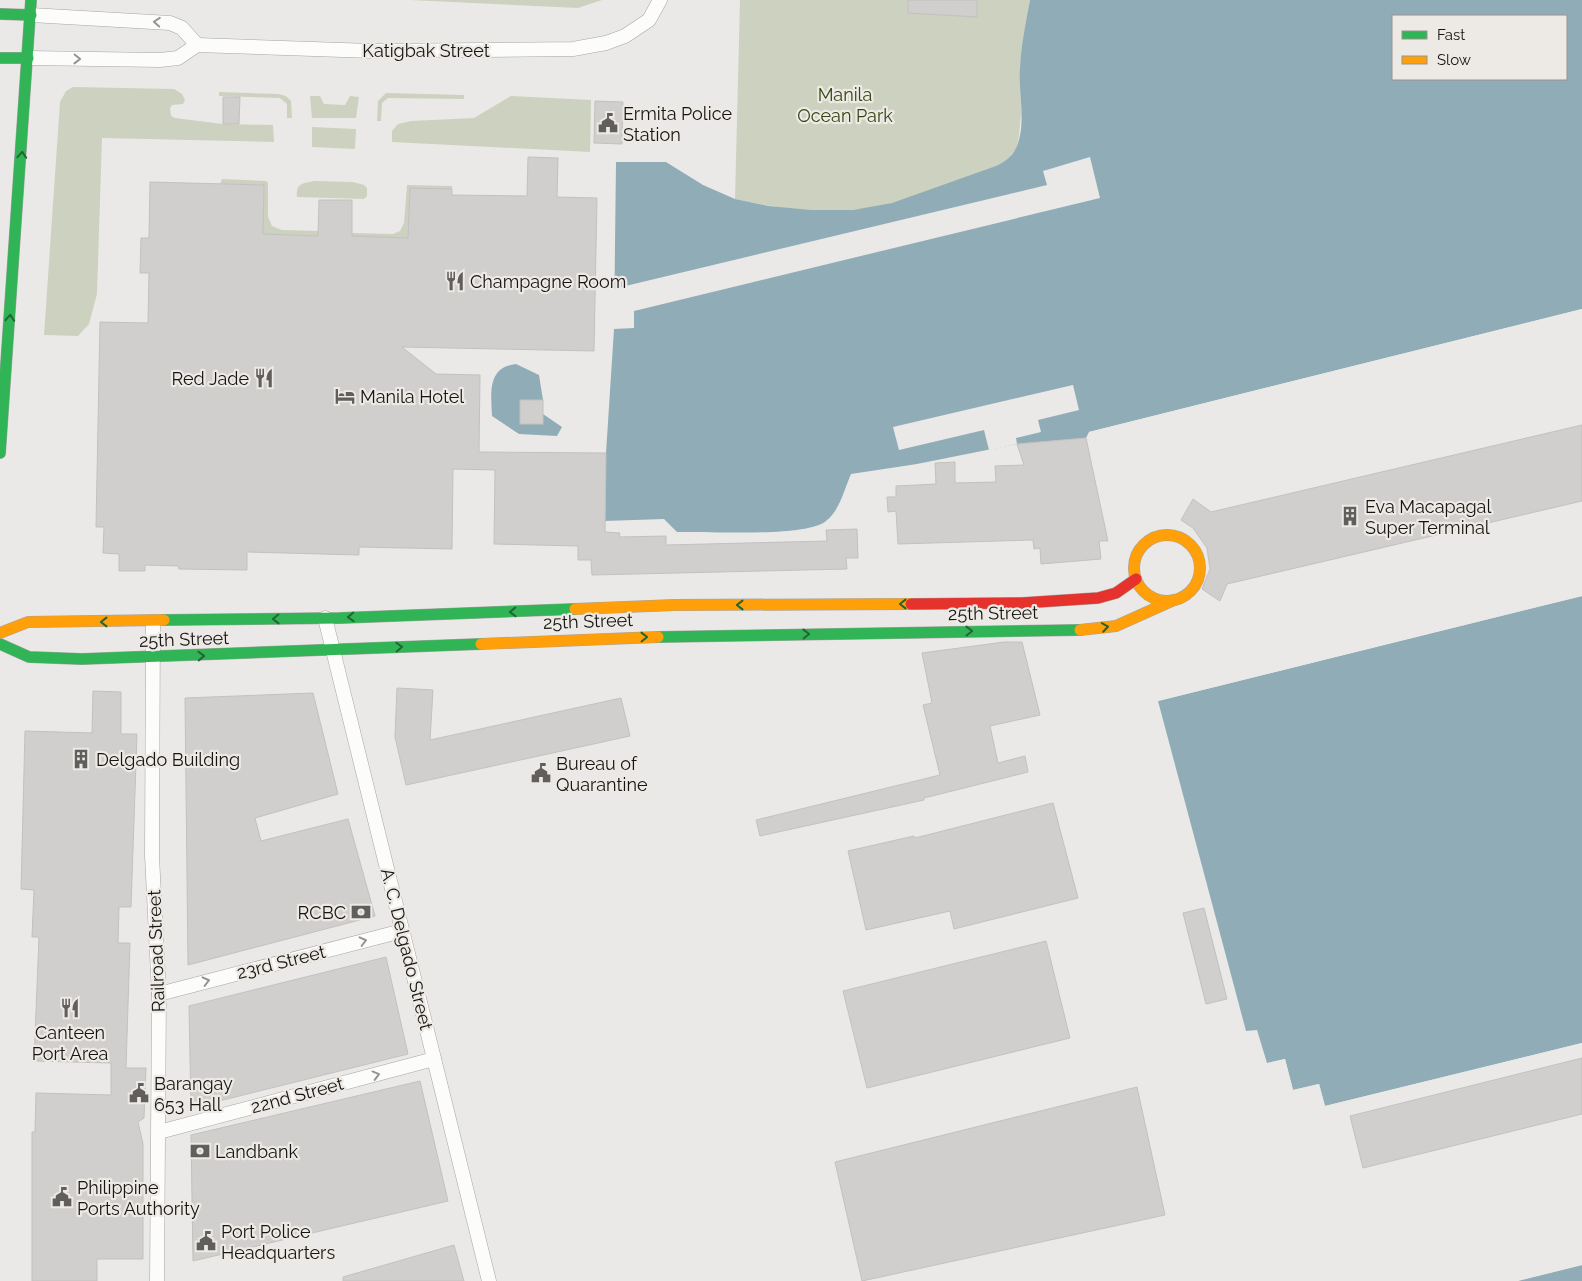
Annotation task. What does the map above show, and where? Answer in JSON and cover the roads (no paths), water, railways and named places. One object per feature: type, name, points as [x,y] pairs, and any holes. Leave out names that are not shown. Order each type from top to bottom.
[{"type":"main road","points":[[0,453],[31,0]]},
{"type":"main road","points":[[0,14],[30,15]]},
{"type":"main road","points":[[0,58],[28,58]]},
{"type":"main road","name":"25th Street","points":[[0,633],[28,622],[153,622],[325,618],[562,624],[1107,628],[1136,616],[1160,603],[1174,600],[1189,593],[1196,584],[1200,574],[1197,553],[1182,538],[1171,534],[1157,536],[1144,543],[1136,556],[1134,572],[1136,579],[1116,592],[1098,598],[1022,604],[665,606],[562,624],[333,651],[153,657],[29,657],[0,644]]},
{"type":"main road","points":[[1136,579],[1147,594],[1165,601],[1174,600]]},
{"type":"street","name":"Katigbak Street","points":[[197,45],[372,51],[573,50],[606,43],[625,36],[649,20],[660,0]]},
{"type":"street","points":[[28,58],[160,60],[178,58],[197,45],[182,28],[170,23],[30,15]]},
{"type":"street","name":"A. C. Delgado Street","points":[[325,618],[489,1281]]},
{"type":"street","name":"Railroad Street","points":[[153,622],[152,856],[159,994],[157,1281]]},
{"type":"street","name":"23rd Street","points":[[159,994],[402,931]]},
{"type":"street","name":"22nd Street","points":[[159,1132],[434,1059]]},
{"type":"water","points":[[1030,0],[1582,0],[1582,309],[1089,432],[1086,438],[1017,444],[917,464],[851,474],[841,499],[831,516],[826,521],[815,526],[798,530],[778,532],[677,532],[664,519],[605,521],[606,453],[614,329],[616,162],[666,162],[703,185],[735,199],[769,206],[811,210],[853,210],[892,203],[996,166],[1012,154],[1019,139],[1022,119],[1020,78],[1024,34]]},
{"type":"water","points":[[516,364],[539,375],[543,400],[521,424],[543,424],[543,414],[562,427],[557,436],[519,434],[492,416],[491,399],[495,376],[507,366]]},
{"type":"water","points":[[1582,596],[1582,1043],[1325,1106],[1319,1084],[1293,1090],[1285,1059],[1267,1063],[1257,1030],[1246,1031],[1158,701]]},
{"type":"water","points":[[1582,1265],[1582,1281],[1518,1281]]},
{"type":"place","name":"Ermita Police Station","points":[[608,123]]},
{"type":"place","name":"Champagne Room","points":[[455,281]]},
{"type":"place","name":"Red Jade","points":[[264,378]]},
{"type":"place","name":"Manila Hotel","points":[[345,396]]},
{"type":"place","name":"Eva Macapagal Super Terminal","points":[[1350,516]]},
{"type":"place","name":"Delgado Building","points":[[81,759]]},
{"type":"place","name":"Bureau of Quarantine","points":[[541,773]]},
{"type":"place","name":"RCBC","points":[[361,912]]},
{"type":"place","name":"Canteen Port Area","points":[[70,1008]]},
{"type":"place","name":"Barangay 653 Hall","points":[[139,1093]]},
{"type":"place","name":"Landbank","points":[[200,1151]]},
{"type":"place","name":"Philippine Ports Authority","points":[[62,1197]]},
{"type":"place","name":"Port Police Headquarters","points":[[206,1241]]},
{"type":"park label","name":"Manila Ocean Park","points":[[845,104]]}]
